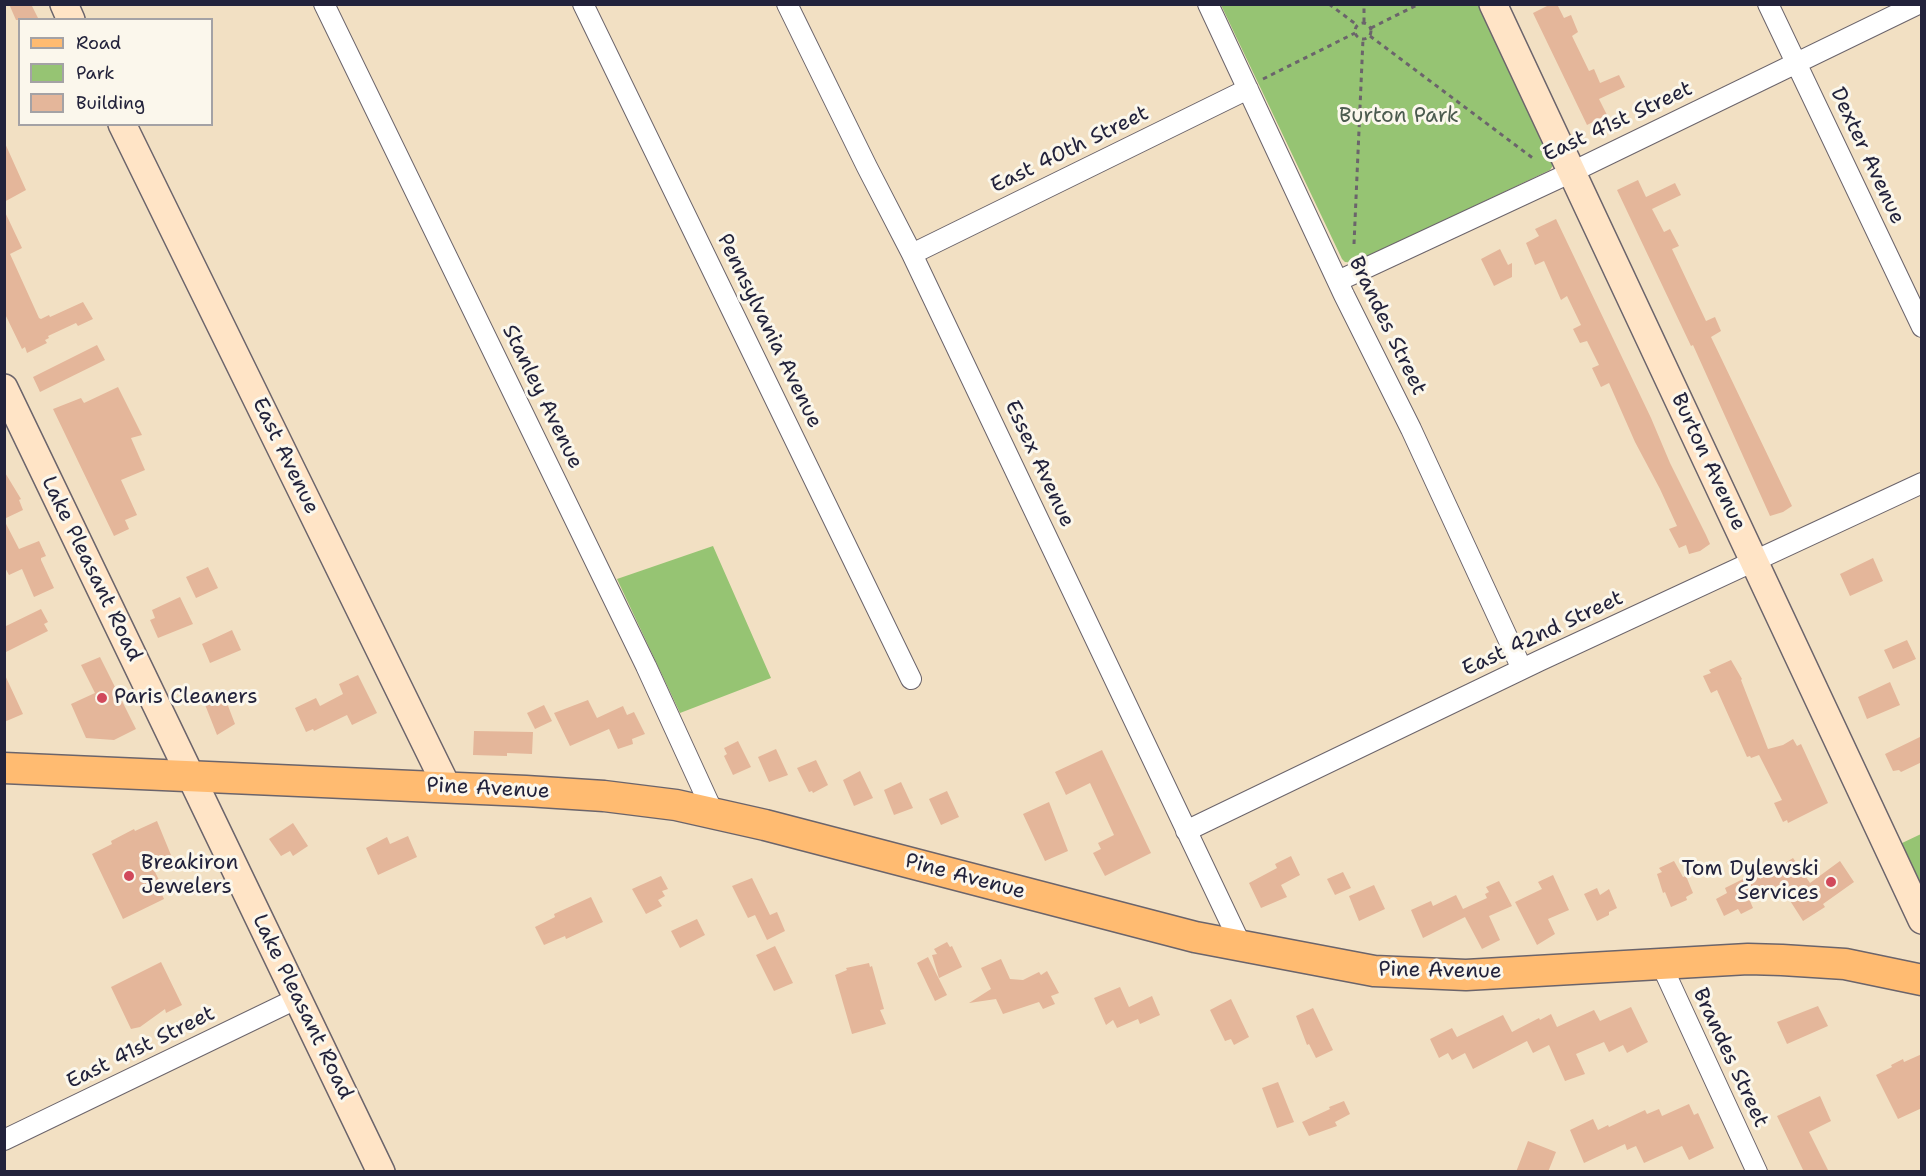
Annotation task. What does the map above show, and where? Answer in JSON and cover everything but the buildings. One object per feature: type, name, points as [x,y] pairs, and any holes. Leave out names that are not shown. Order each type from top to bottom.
[{"type":"main road","name":"Pine Avenue","points":[[4,768],[447,787],[604,796],[676,805],[713,812],[1195,937],[1374,971],[1466,975],[1748,959],[1845,964],[1922,980]]},
{"type":"street","points":[[64,4],[70,18]]},
{"type":"street","name":"Stanley Avenue","points":[[324,4],[646,666],[713,812]]},
{"type":"street","name":"Pennsylvania Avenue","points":[[583,4],[911,679]]},
{"type":"street","name":"Essex Avenue","points":[[787,4],[912,254],[1242,947]]},
{"type":"street","name":"Brandes Street","points":[[1208,4],[1253,85],[1338,281],[1411,429],[1522,669]]},
{"type":"street","name":"Burton Avenue","points":[[1493,4],[1922,920]]},
{"type":"street","name":"Dexter Avenue","points":[[1768,4],[1922,327]]},
{"type":"street","name":"East 41st Street","points":[[1338,281],[1572,172],[1918,4]]},
{"type":"street","name":"East 40th Street","points":[[912,254],[1253,85]]},
{"type":"street","name":"East Avenue","points":[[124,126],[447,787]]},
{"type":"street","name":"Lake Pleasant Road","points":[[4,388],[381,1172]]},
{"type":"street","name":"East 42nd Street","points":[[1186,831],[1522,669],[1922,483]]},
{"type":"street","name":"Brandes Street","points":[[1661,964],[1750,1169]]},
{"type":"street","name":"East 41st Street","points":[[4,1140],[298,998]]},
{"type":"path","points":[[1329,4],[1357,25]]},
{"type":"path","points":[[1364,4],[1364,22]]},
{"type":"path","points":[[1371,28],[1419,4]]},
{"type":"path","points":[[1357,25],[1364,22]]},
{"type":"path","points":[[1364,22],[1371,28],[1370,36]]},
{"type":"path","points":[[1357,25],[1355,33],[1358,38],[1363,39],[1370,36]]},
{"type":"path","points":[[1253,85],[1355,33]]},
{"type":"path","points":[[1370,36],[1534,159]]},
{"type":"path","points":[[1354,244],[1363,39]]},
{"type":"green space","name":"Burton Park","points":[[1221,5],[1481,5],[1554,164],[1550,170],[1355,263],[1345,262]]},
{"type":"green space","points":[[713,546],[771,678],[680,713],[617,579]]},
{"type":"green space","points":[[1921,834],[1921,892],[1900,844]]},
{"type":"place","name":"Paris Cleaners","points":[[102,698]]},
{"type":"place","name":"Breakiron Jewelers","points":[[129,876]]},
{"type":"place","name":"Tom Dylewski Services","points":[[1831,882]]}]
